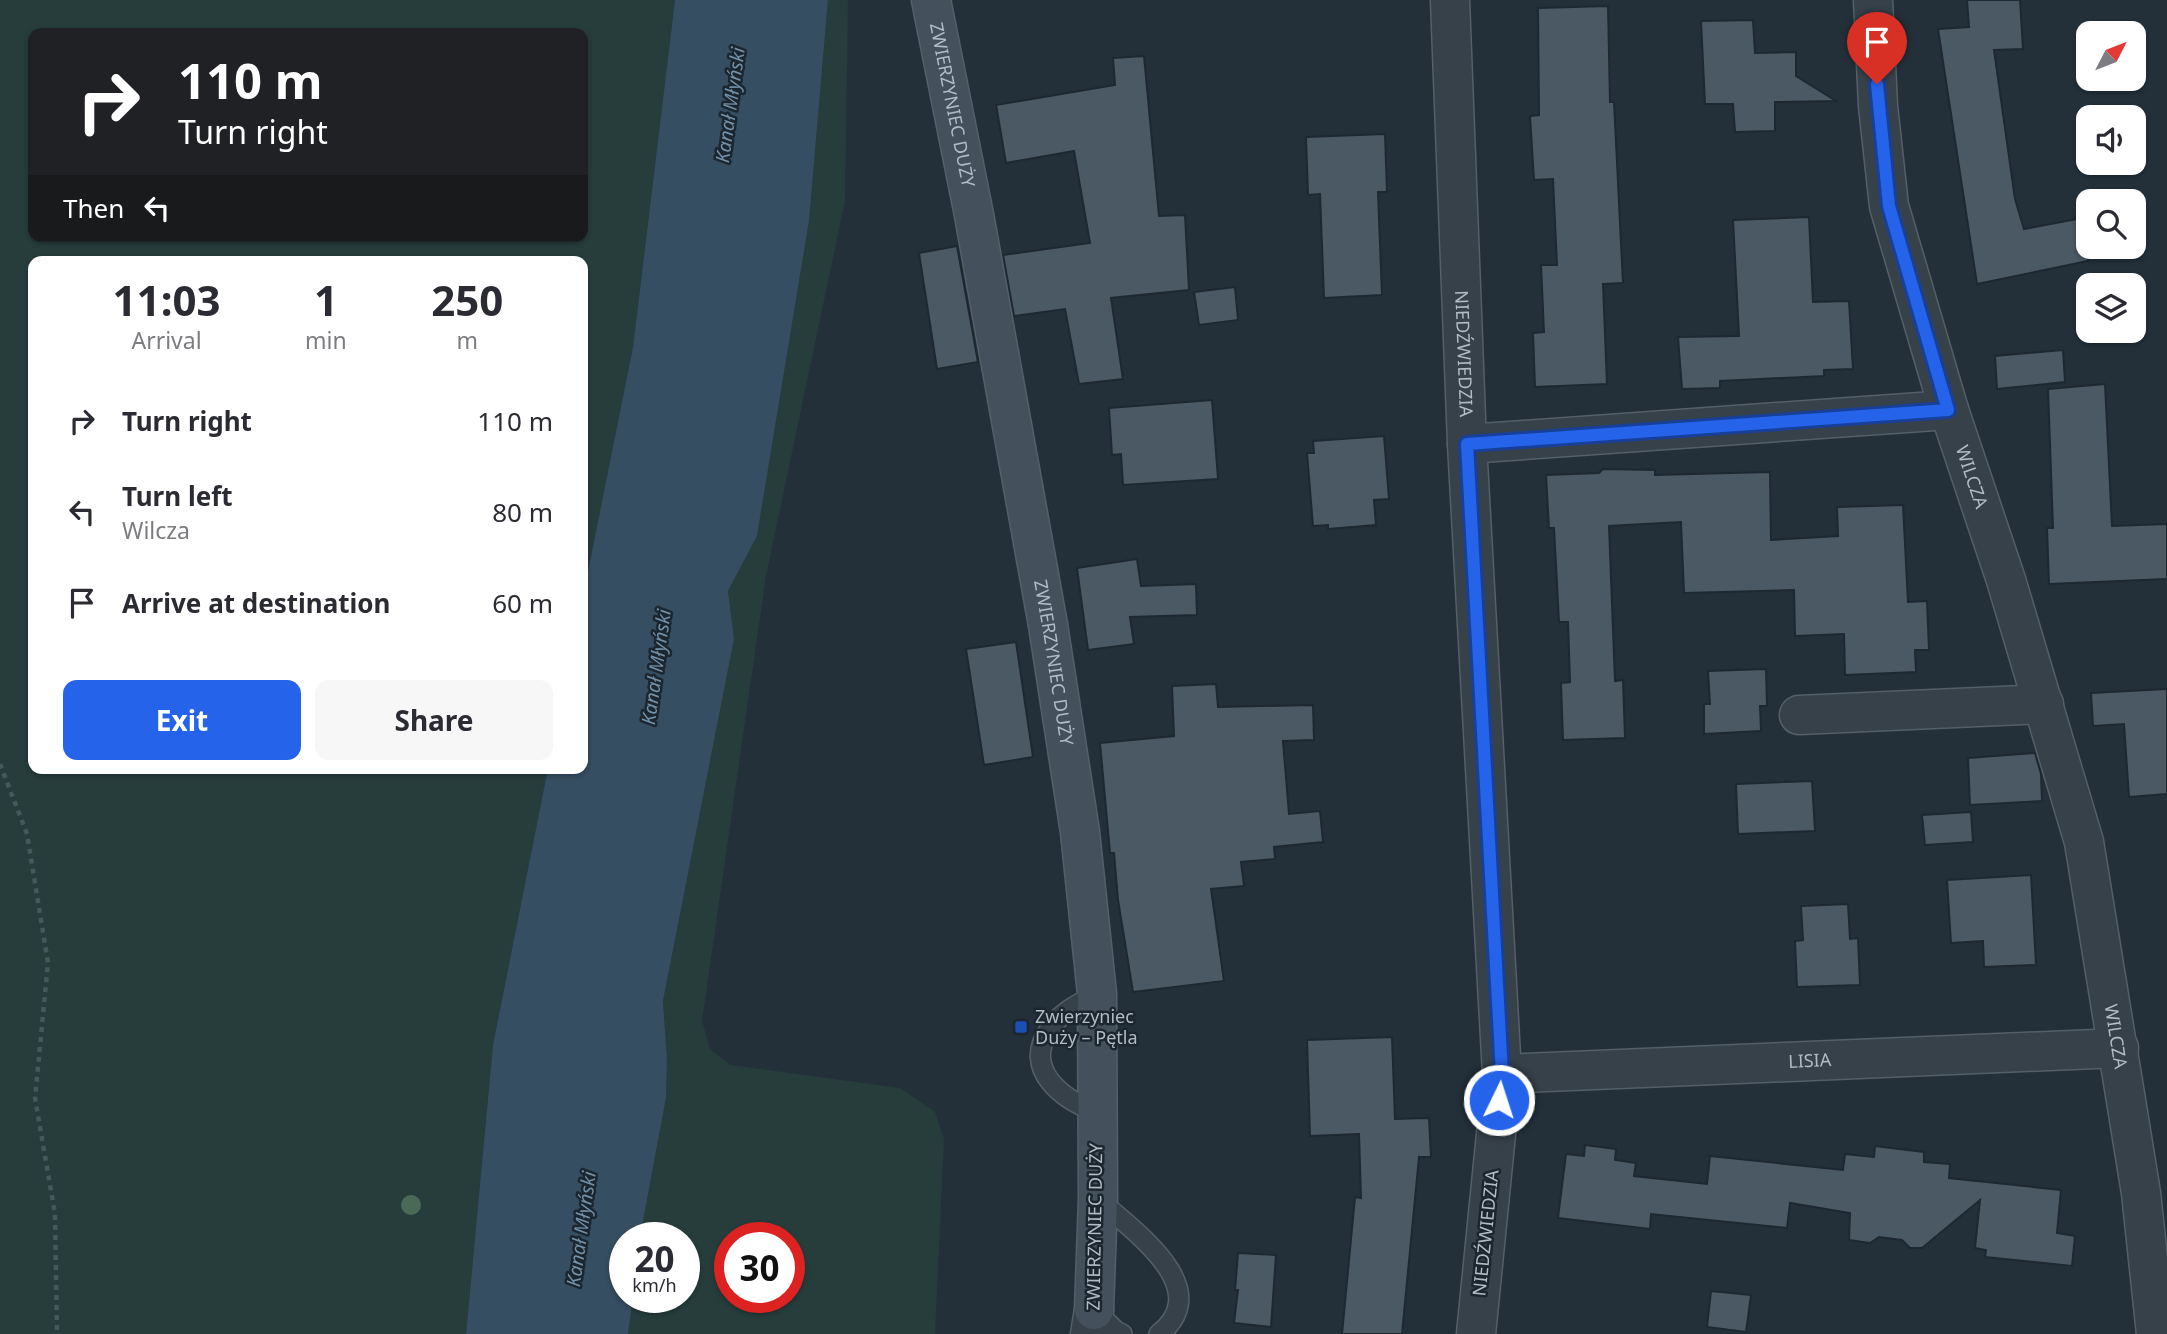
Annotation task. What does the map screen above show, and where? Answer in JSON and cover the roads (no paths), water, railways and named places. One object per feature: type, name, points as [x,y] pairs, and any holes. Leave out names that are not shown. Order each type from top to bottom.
[{"type":"street","name":"ZWIERZYNIEC DUŻY","points":[[931,0],[976,228],[1048,625],[1080,832],[1097,993],[1102,1326]]},
{"type":"street","name":"NIEDŹWIEDZIA","points":[[1450,0],[1467,444],[1502,1074],[1476,1334]]},
{"type":"street","name":"WILCZA","points":[[1873,0],[1878,106],[1889,206],[1948,410],[2006,580],[2084,842],[2141,1193],[2156,1334]]},
{"type":"street","points":[[1467,444],[1948,410]]},
{"type":"street","points":[[1799,715],[2044,704]]},
{"type":"street","name":"LISIA","points":[[1502,1074],[2119,1048]]},
{"type":"lane","points":[[1097,993],[1067,1011],[1048,1030],[1040,1053],[1046,1075],[1058,1092],[1075,1104],[1097,1112]]},
{"type":"lane","points":[[1098,1199],[1160,1254],[1176,1282],[1178,1304],[1171,1324],[1159,1334]]},
{"type":"water","name":"Kanał Młyński","points":[[675,0],[828,0],[809,221],[757,536],[728,591],[734,639],[663,1001],[667,1059],[666,1098],[643,1222],[609,1222],[609,1313],[631,1313],[628,1334],[466,1334],[493,1045],[547,774],[588,774],[588,571],[633,347]]},
{"type":"place","name":"Zwierzyniec Duży – Pętla","points":[[1021,1027]]}]
